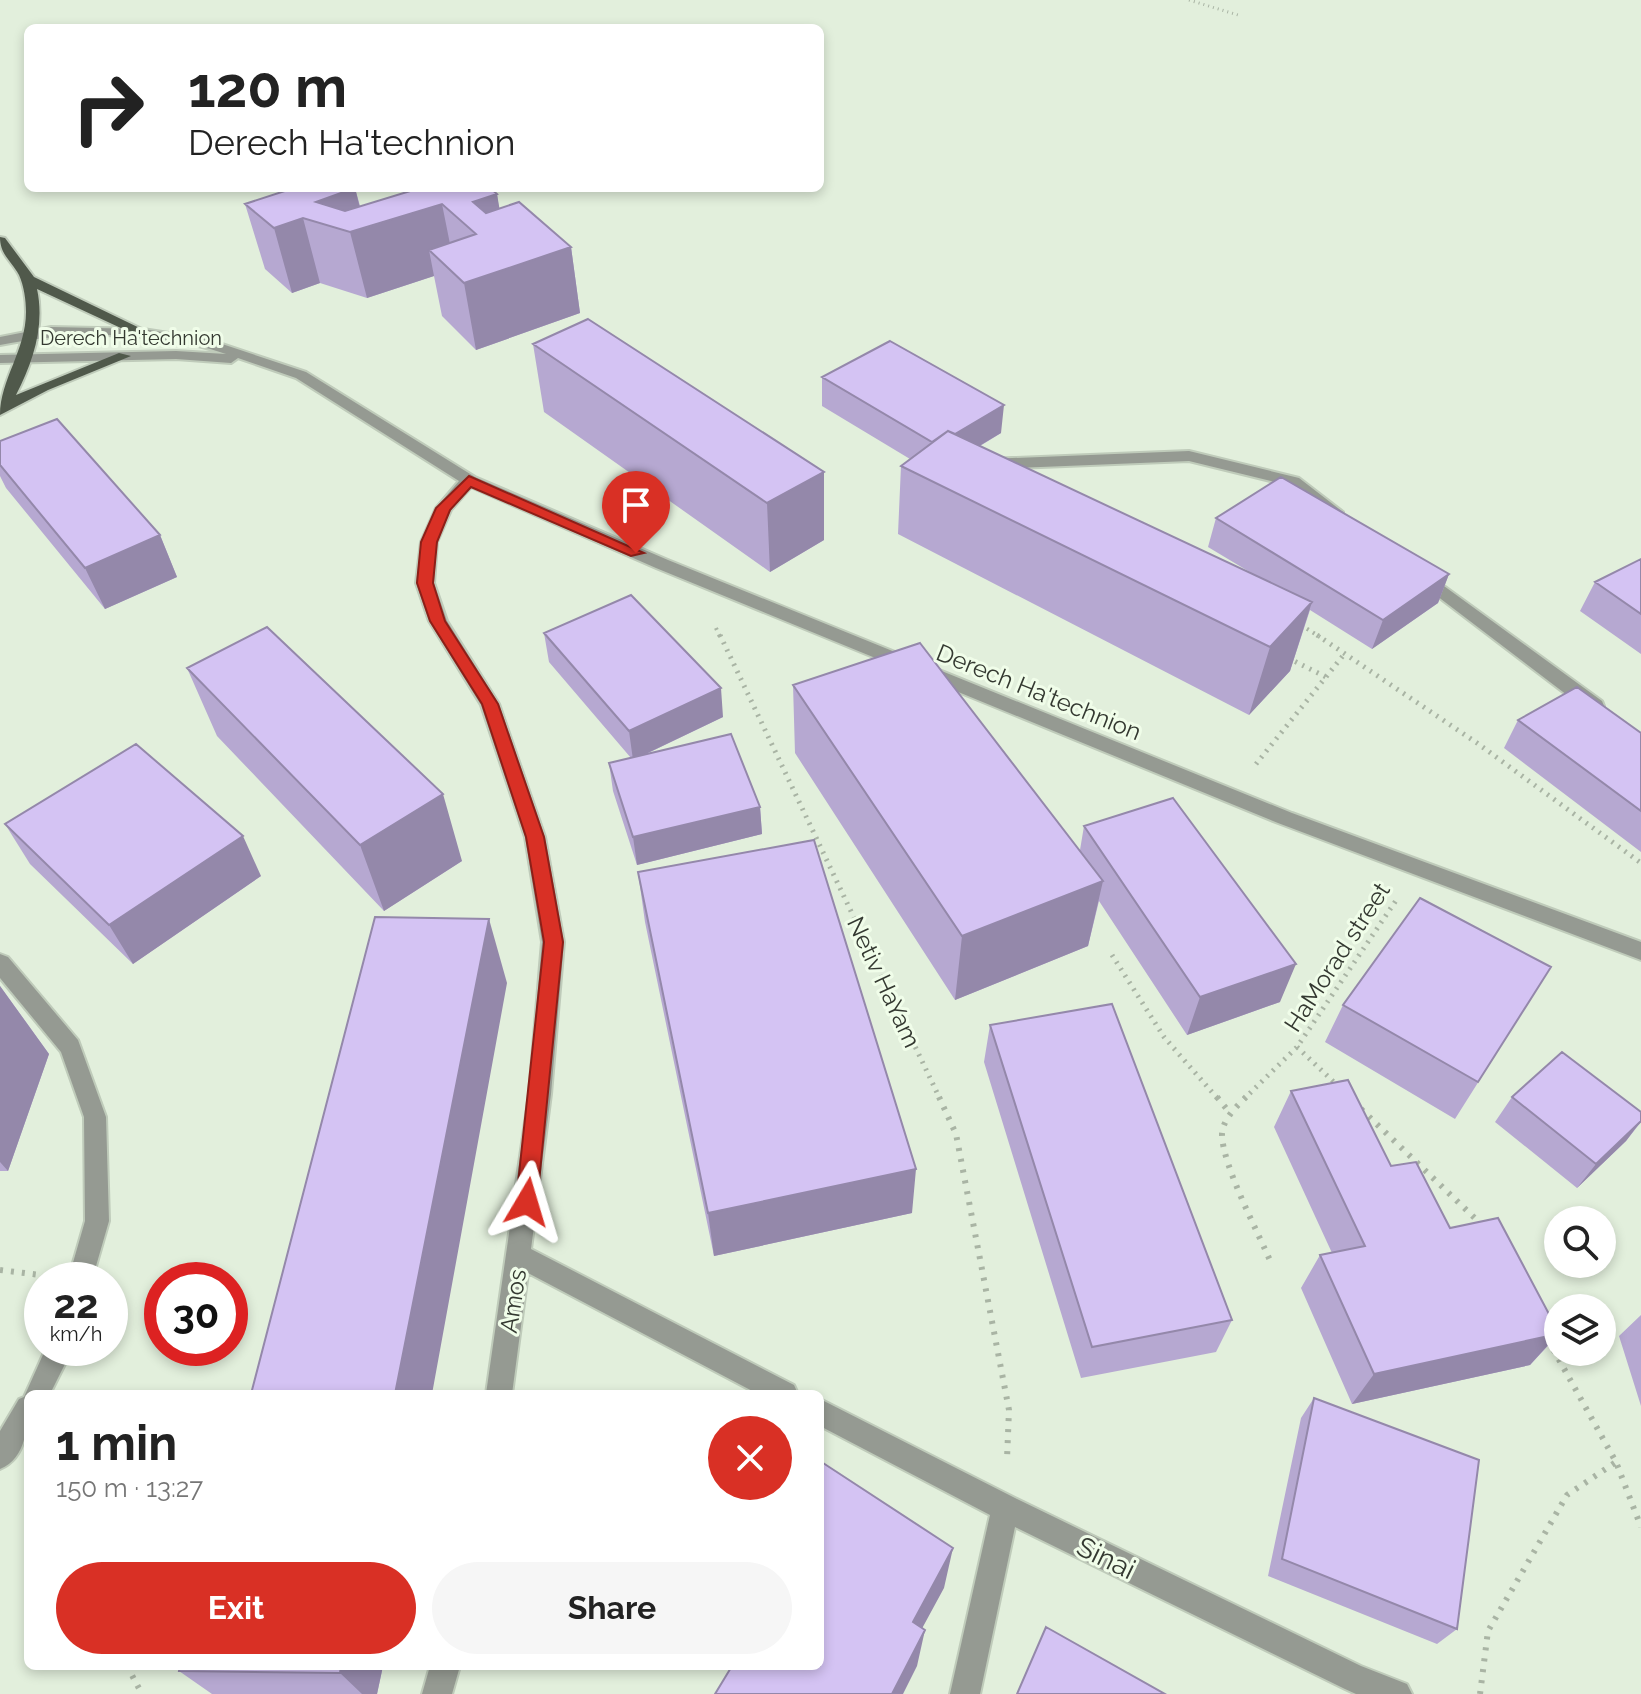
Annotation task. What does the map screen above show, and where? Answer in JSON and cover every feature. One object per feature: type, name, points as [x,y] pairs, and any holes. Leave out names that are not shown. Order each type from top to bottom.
[{"type":"main road","points":[[0,241],[29,280],[143,333]]},
{"type":"main road","points":[[1,409],[24,361],[31,332],[33,311],[29,280]]},
{"type":"main road","points":[[1,409],[43,387],[124,356]]},
{"type":"street","name":"Derech Ha'technion","points":[[0,341],[31,332],[101,330],[143,333],[207,343],[263,361],[327,389],[469,480],[692,577],[1260,808],[1641,951]]},
{"type":"street","name":"Derech Ha'technion","points":[[0,359],[24,361],[124,356],[263,361]]},
{"type":"street","points":[[981,465],[1189,456],[1293,481],[1355,527]]},
{"type":"street","name":"Amos","points":[[469,480],[444,508],[429,542],[425,583],[438,621],[490,704],[535,837],[553,942],[540,1094],[500,1390]]},
{"type":"street","points":[[1405,564],[1616,722]]},
{"type":"street","points":[[0,963],[70,1047],[95,1117],[97,1221],[85,1262]]},
{"type":"street","points":[[520,1256],[777,1390]]},
{"type":"street","points":[[38,1390],[51,1366]]},
{"type":"street","name":"Sinai","points":[[824,1414],[1357,1687],[1397,1694]]},
{"type":"street","points":[[0,1456],[24,1415]]},
{"type":"street","points":[[965,1694],[1005,1508]]},
{"type":"street","points":[[437,1694],[444,1670]]},
{"type":"path","points":[[1189,0],[1238,15]]},
{"type":"path","name":"Netiv HaYam","points":[[692,577],[956,1134],[1009,1410]]},
{"type":"path","points":[[1292,619],[1346,652],[1641,863]]},
{"type":"path","points":[[1260,808],[1254,767],[1346,652]]},
{"type":"path","points":[[1284,656],[1326,677]]},
{"type":"path","name":"HaMorad street","points":[[1342,1090],[1297,1047],[1417,868]]},
{"type":"path","points":[[1112,955],[1164,1037],[1230,1113]]},
{"type":"path","points":[[1272,1265],[1227,1158],[1222,1132],[1230,1113],[1297,1047]]},
{"type":"path","points":[[1353,1101],[1486,1230]]},
{"type":"path","points":[[1540,1325],[1616,1462],[1641,1527]]},
{"type":"path","points":[[1480,1694],[1488,1631],[1567,1495],[1616,1462]]},
{"type":"path","points":[[129,1670],[142,1694]]},
{"type":"building","points":[[282,192],[344,192],[316,202],[345,211],[407,192],[495,192],[497,194],[473,202],[486,213],[519,202],[571,247],[464,283],[429,250],[476,234],[442,204],[350,232],[303,218],[274,228],[245,204]]},
{"type":"building","points":[[588,319],[824,472],[767,503],[533,344]]},
{"type":"building","points":[[890,341],[1004,405],[955,434],[948,431],[932,442],[822,377]]},
{"type":"building","points":[[57,419],[160,535],[85,568],[0,465],[0,441]]},
{"type":"building","points":[[948,431],[1312,602],[1270,647],[901,466]]},
{"type":"building","points":[[1281,477],[1449,574],[1383,620],[1216,518]]},
{"type":"building","points":[[1641,559],[1641,614],[1595,582]]},
{"type":"building","points":[[631,595],[721,688],[629,731],[544,633]]},
{"type":"building","points":[[267,627],[443,794],[360,845],[187,668]]},
{"type":"building","points":[[920,643],[1103,881],[962,936],[793,685]]},
{"type":"building","points":[[1577,687],[1641,733],[1641,811],[1518,720]]},
{"type":"building","points":[[731,734],[760,807],[633,837],[609,763]]},
{"type":"building","points":[[136,744],[243,836],[109,925],[5,824]]},
{"type":"building","points":[[1173,798],[1296,964],[1200,997],[1084,826]]},
{"type":"building","points":[[814,840],[916,1169],[708,1213],[638,872]]},
{"type":"building","points":[[1420,898],[1551,967],[1478,1082],[1343,1005]]},
{"type":"building","points":[[375,917],[489,919],[396,1390],[252,1390]]},
{"type":"building","points":[[1112,1004],[1232,1320],[1092,1347],[990,1025]]},
{"type":"building","points":[[1562,1052],[1641,1112],[1641,1121],[1596,1164],[1512,1097]]},
{"type":"building","points":[[1348,1080],[1391,1166],[1416,1162],[1450,1228],[1498,1218],[1544,1305],[1544,1337],[1374,1374],[1320,1255],[1365,1246],[1291,1091]]},
{"type":"building","points":[[1314,1398],[1479,1460],[1457,1629],[1282,1559]]},
{"type":"building","points":[[824,1464],[953,1548],[913,1622],[925,1630],[892,1694],[715,1694],[730,1670],[824,1670]]},
{"type":"building","points":[[1046,1627],[1165,1694],[1017,1694]]},
{"type":"building","points":[[179,1670],[340,1670],[340,1673]]},
{"type":"route","points":[[527,1202],[553,942],[535,837],[490,704],[438,621],[425,583],[429,542],[444,508],[469,480],[636,553]]}]
